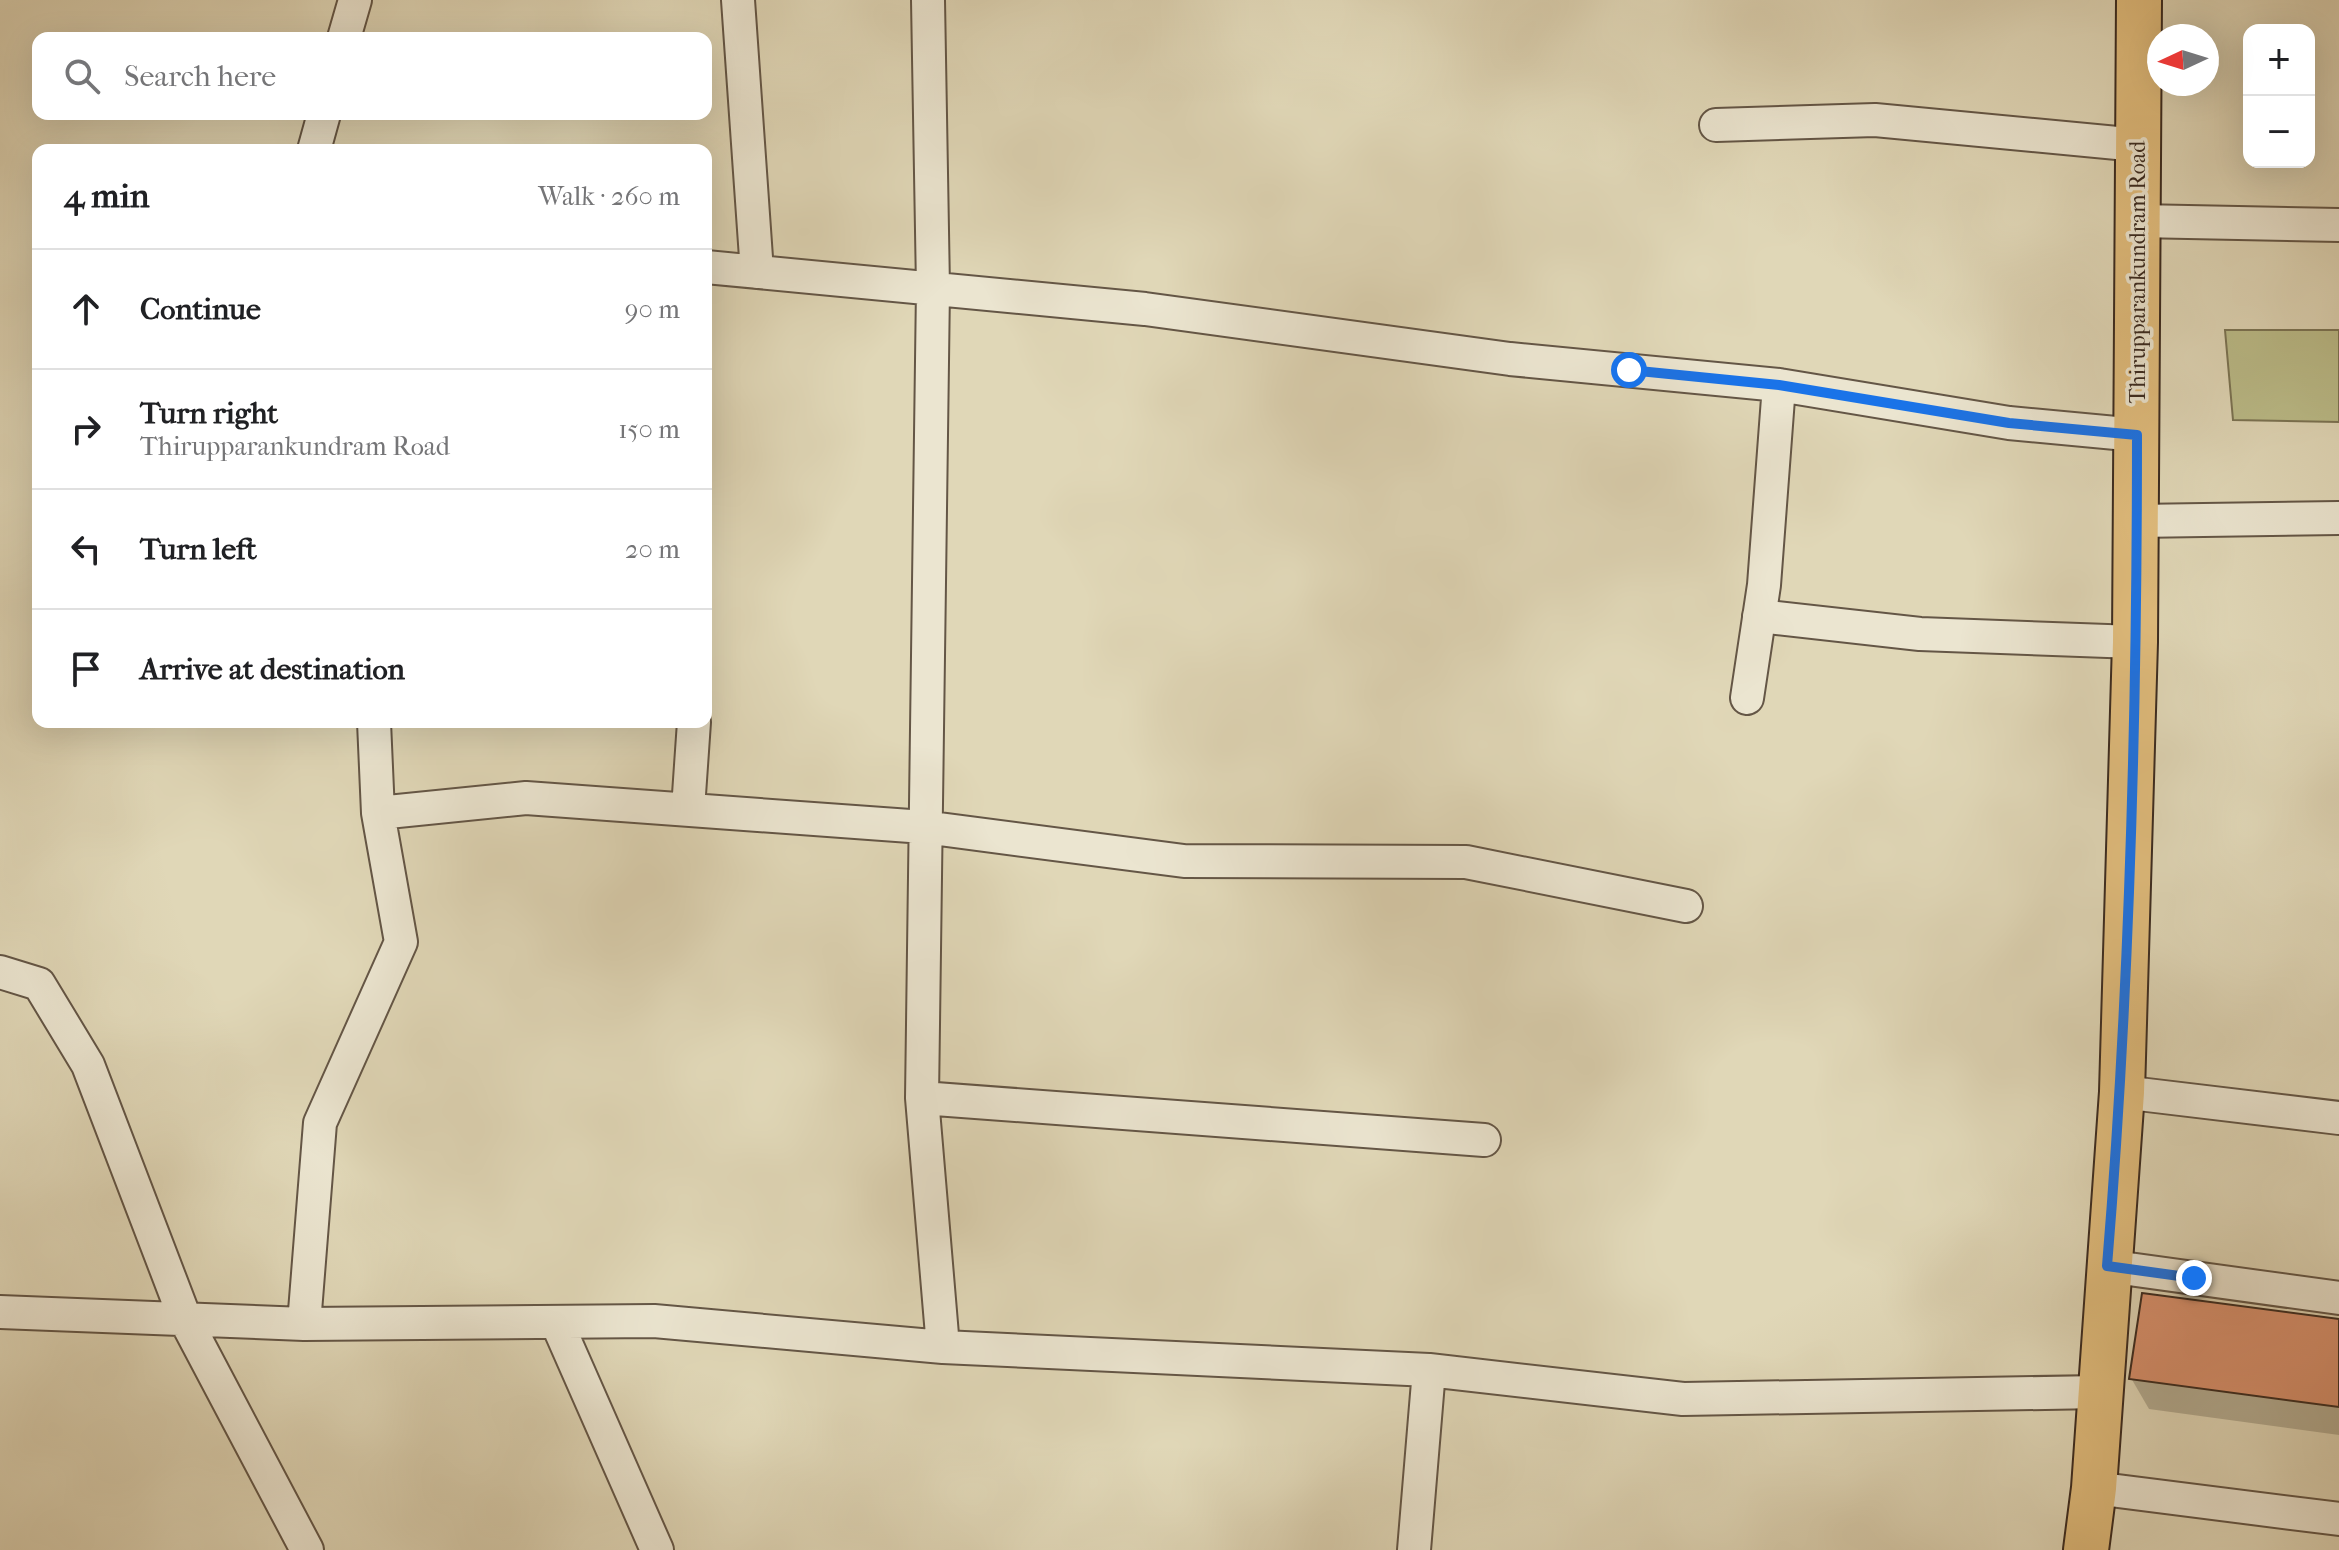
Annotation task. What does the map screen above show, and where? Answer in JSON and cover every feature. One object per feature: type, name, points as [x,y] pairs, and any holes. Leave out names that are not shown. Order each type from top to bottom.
[{"type":"main road","name":"Thirupparankundram Road","points":[[2086,1550],[2094,1488],[2107,1266],[2122,1092],[2135,642],[2139,0]]},
{"type":"street","points":[[346,32],[355,0]]},
{"type":"street","points":[[738,0],[757,272]]},
{"type":"street","points":[[928,0],[933,288],[922,1098],[943,1347]]},
{"type":"street","points":[[316,144],[322,120]]},
{"type":"street","points":[[1716,125],[1875,120],[2138,145]]},
{"type":"street","points":[[2138,221],[2339,225]]},
{"type":"street","points":[[712,268],[1145,309],[1510,359],[1779,385],[2009,423],[2137,435]]},
{"type":"street","points":[[1747,698],[1759,616],[1779,385]]},
{"type":"street","points":[[2136,521],[2339,518]]},
{"type":"street","points":[[1759,616],[1920,634],[2135,642]]},
{"type":"street","points":[[304,1324],[320,1123],[401,942],[378,813],[374,728]]},
{"type":"street","points":[[688,809],[694,728]]},
{"type":"street","points":[[378,813],[526,798],[924,827],[1184,861],[1466,862],[1686,906]]},
{"type":"street","points":[[0,972],[39,984],[88,1065],[186,1321],[307,1550]]},
{"type":"street","points":[[2122,1092],[2339,1118]]},
{"type":"street","points":[[922,1098],[1484,1140]]},
{"type":"street","points":[[2107,1266],[2339,1298]]},
{"type":"street","points":[[0,1312],[304,1324],[654,1321],[943,1347],[1429,1370],[1683,1399],[2099,1392]]},
{"type":"street","points":[[557,1323],[657,1550]]},
{"type":"street","points":[[1414,1550],[1429,1370]]},
{"type":"street","points":[[2094,1488],[2339,1519]]},
{"type":"green space","points":[[2225,330],[2339,330],[2339,422],[2233,420]]},
{"type":"building","points":[[2142,1293],[2339,1319],[2339,1407],[2129,1379]]},
{"type":"route","points":[[1629,370],[1779,385],[2009,423],[2137,435],[2135,642],[2122,1092],[2107,1266],[2194,1278]]}]
